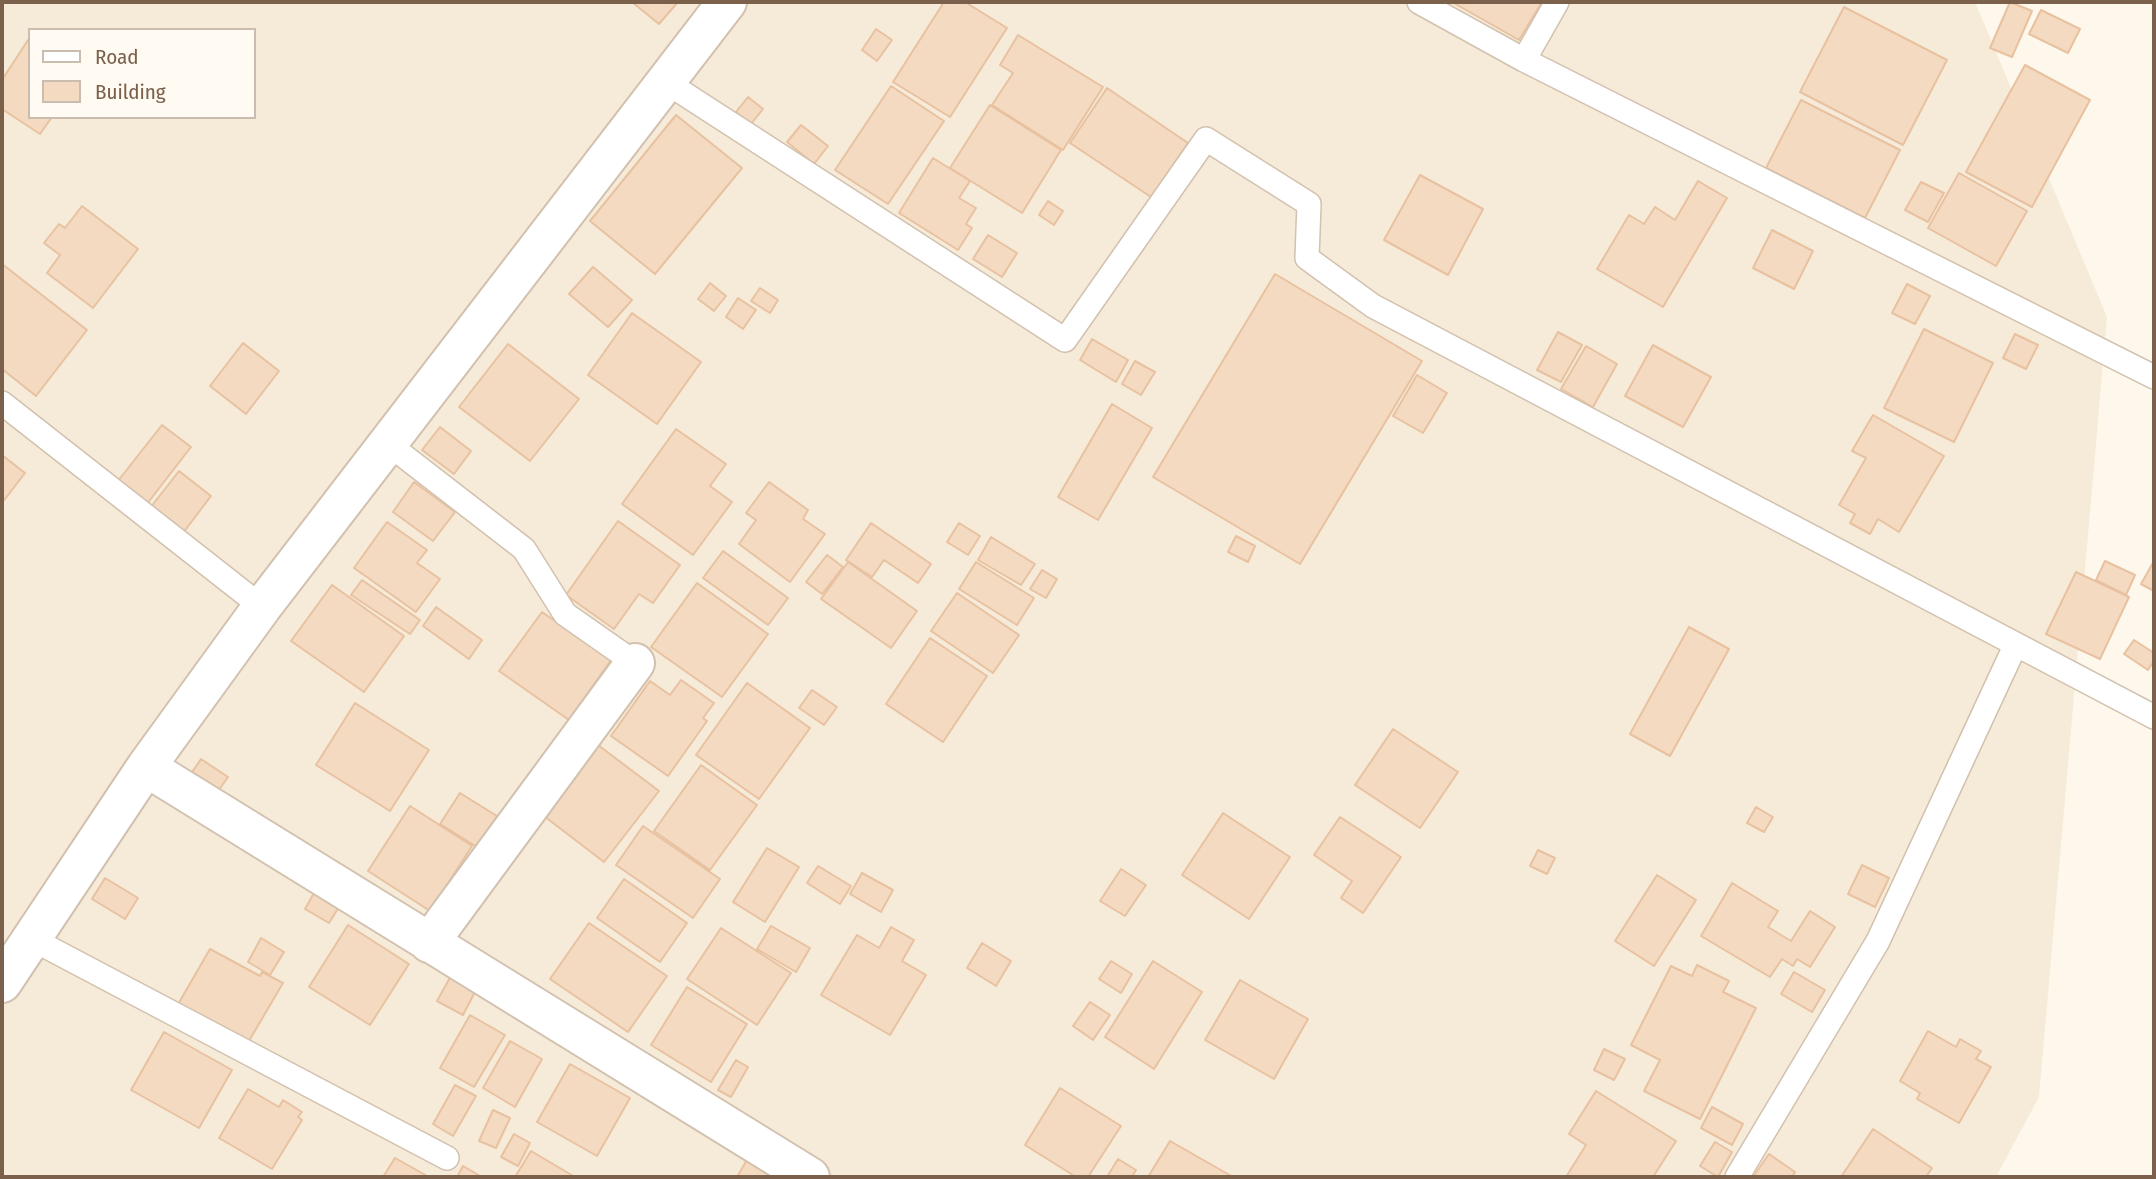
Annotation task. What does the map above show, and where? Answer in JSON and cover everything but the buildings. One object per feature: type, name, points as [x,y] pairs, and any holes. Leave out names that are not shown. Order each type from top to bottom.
[{"type":"street","points":[[2,982],[146,767],[262,607],[727,2]]},
{"type":"street","points":[[429,943],[635,663]]},
{"type":"street","points":[[146,767],[810,1177]]},
{"type":"lane","points":[[1419,2],[1524,60],[2154,377]]},
{"type":"lane","points":[[1524,60],[1557,2]]},
{"type":"lane","points":[[666,82],[1065,340],[1206,139],[1309,204],[1307,258],[1373,306],[2154,717]]},
{"type":"lane","points":[[2,403],[262,607]]},
{"type":"lane","points":[[387,443],[524,549],[565,614],[635,663]]},
{"type":"lane","points":[[1737,1177],[1878,941],[2015,646]]},
{"type":"lane","points":[[32,939],[447,1158]]},
{"type":"shaded area","points":[[2,2],[1975,2],[2107,317],[2039,1097],[1996,1177],[2,1177]]}]
